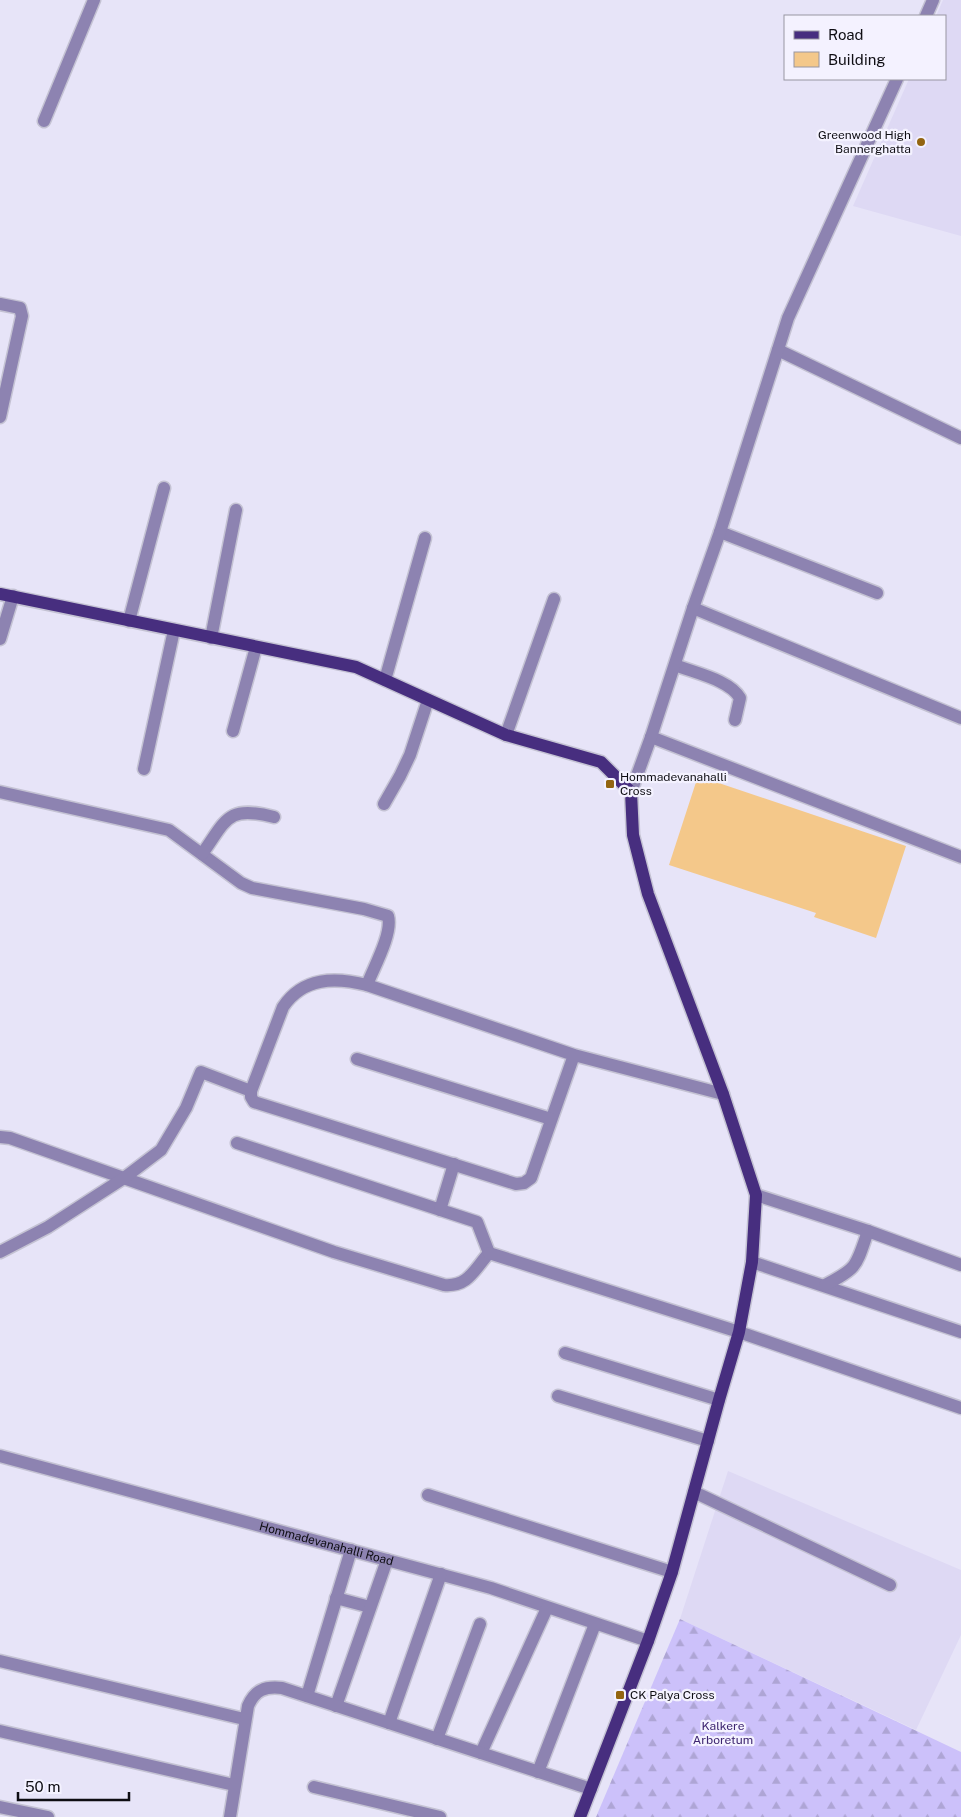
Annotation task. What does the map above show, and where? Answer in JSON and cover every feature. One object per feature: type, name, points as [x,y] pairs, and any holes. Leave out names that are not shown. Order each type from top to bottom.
[{"type":"main road","points":[[0,594],[356,668],[506,735],[601,762],[631,792],[633,835],[648,894],[723,1094],[756,1194],[752,1262],[739,1332],[672,1572],[648,1641],[580,1817]]},
{"type":"street","points":[[44,121],[94,0]]},
{"type":"street","points":[[926,15],[933,0]]},
{"type":"street","points":[[631,792],[720,532],[788,318],[897,80]]},
{"type":"street","points":[[0,304],[20,308],[22,316],[0,417]]},
{"type":"street","points":[[778,350],[961,438]]},
{"type":"street","points":[[129,621],[164,488]]},
{"type":"street","points":[[211,638],[236,510]]},
{"type":"street","points":[[720,532],[877,593]]},
{"type":"street","points":[[384,680],[424,538]]},
{"type":"street","points":[[0,639],[13,596]]},
{"type":"street","points":[[506,735],[554,599]]},
{"type":"street","points":[[693,608],[961,718]]},
{"type":"street","points":[[144,770],[174,630]]},
{"type":"street","points":[[233,731],[256,647]]},
{"type":"street","points":[[675,665],[722,683],[736,691],[740,698],[735,720]]},
{"type":"street","points":[[384,804],[410,755],[428,700]]},
{"type":"street","points":[[651,737],[961,857]]},
{"type":"street","points":[[0,792],[169,830],[241,884],[252,888],[364,909],[388,916],[390,923],[387,935],[368,984]]},
{"type":"street","points":[[202,854],[225,821],[237,813],[260,814],[274,818]]},
{"type":"street","points":[[574,1054],[531,1178],[524,1183],[516,1184],[254,1102],[251,1097],[251,1091],[283,1007],[290,996],[298,990],[318,982],[336,980],[350,980],[368,984],[574,1054],[723,1094]]},
{"type":"street","points":[[357,1059],[551,1119]]},
{"type":"street","points":[[0,1252],[48,1227],[124,1178],[161,1150],[186,1108],[201,1072],[251,1091]]},
{"type":"street","points":[[0,1137],[10,1138],[334,1252],[444,1285],[454,1286],[464,1282],[489,1253]]},
{"type":"street","points":[[236,1143],[477,1222],[489,1253]]},
{"type":"street","points":[[440,1210],[454,1164]]},
{"type":"street","points":[[756,1194],[868,1231],[961,1266]]},
{"type":"street","points":[[824,1286],[852,1269],[858,1262],[868,1231]]},
{"type":"street","points":[[489,1253],[739,1332],[961,1408]]},
{"type":"street","points":[[752,1262],[960,1330]]},
{"type":"street","points":[[565,1353],[719,1400]]},
{"type":"street","points":[[558,1396],[708,1442]]},
{"type":"street","name":"Hommadevanahalli Road","points":[[0,1456],[491,1588],[648,1641]]},
{"type":"street","points":[[694,1492],[890,1585]]},
{"type":"street","points":[[428,1495],[672,1572]]},
{"type":"street","points":[[307,1696],[350,1550]]},
{"type":"street","points":[[336,1706],[386,1560]]},
{"type":"street","points":[[389,1724],[441,1574]]},
{"type":"street","points":[[336,1598],[370,1607]]},
{"type":"street","points":[[480,1753],[547,1608]]},
{"type":"street","points":[[437,1739],[480,1624]]},
{"type":"street","points":[[538,1772],[595,1624]]},
{"type":"street","points":[[0,1661],[244,1719]]},
{"type":"street","points":[[230,1817],[244,1719],[251,1698],[266,1687],[282,1688],[592,1789]]},
{"type":"street","points":[[0,1731],[234,1785]]},
{"type":"street","points":[[314,1787],[440,1817]]},
{"type":"street","points":[[0,1807],[48,1817]]},
{"type":"shaded area","name":"Greenwood High Bannerghatta","points":[[943,0],[961,0],[961,236],[853,206],[909,80],[946,80],[946,15],[936,15]]},
{"type":"shaded area","points":[[728,1471],[961,1570],[961,1635],[916,1730],[680,1619]]},
{"type":"green space","name":"Kalkere Arboretum","points":[[680,1619],[961,1752],[961,1817],[596,1817]]},
{"type":"building","points":[[698,776],[906,846],[876,938],[814,917],[816,913],[669,865]]},
{"type":"place","name":"Greenwood High Bannerghatta","points":[[921,142]]},
{"type":"place","name":"Hommadevanahalli Cross","points":[[610,784]]},
{"type":"place","name":"CK Palya Cross","points":[[620,1695]]}]
